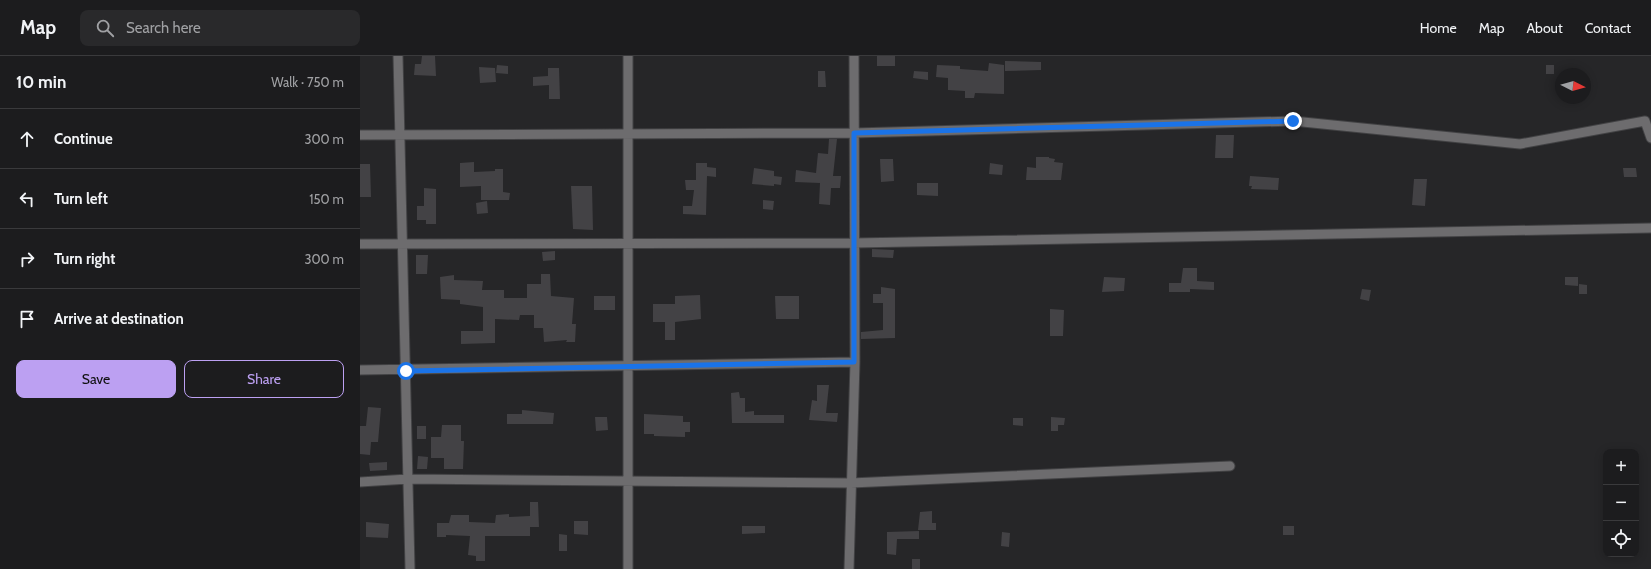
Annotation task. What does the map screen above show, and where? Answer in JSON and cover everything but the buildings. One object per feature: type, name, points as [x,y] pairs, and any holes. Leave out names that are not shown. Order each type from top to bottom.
[{"type":"street","points":[[398,56],[410,569]]},
{"type":"street","points":[[628,56],[628,569]]},
{"type":"street","points":[[849,569],[854,362],[854,56]]},
{"type":"street","points":[[360,135],[854,133],[1293,121],[1520,144],[1645,121],[1651,138]]},
{"type":"street","points":[[360,244],[628,242],[854,243],[1651,228]]},
{"type":"street","points":[[360,370],[406,371],[854,362]]},
{"type":"street","points":[[360,482],[408,479],[851,483],[1230,466]]},
{"type":"route","points":[[406,371],[854,362],[854,133],[1293,121]]}]
